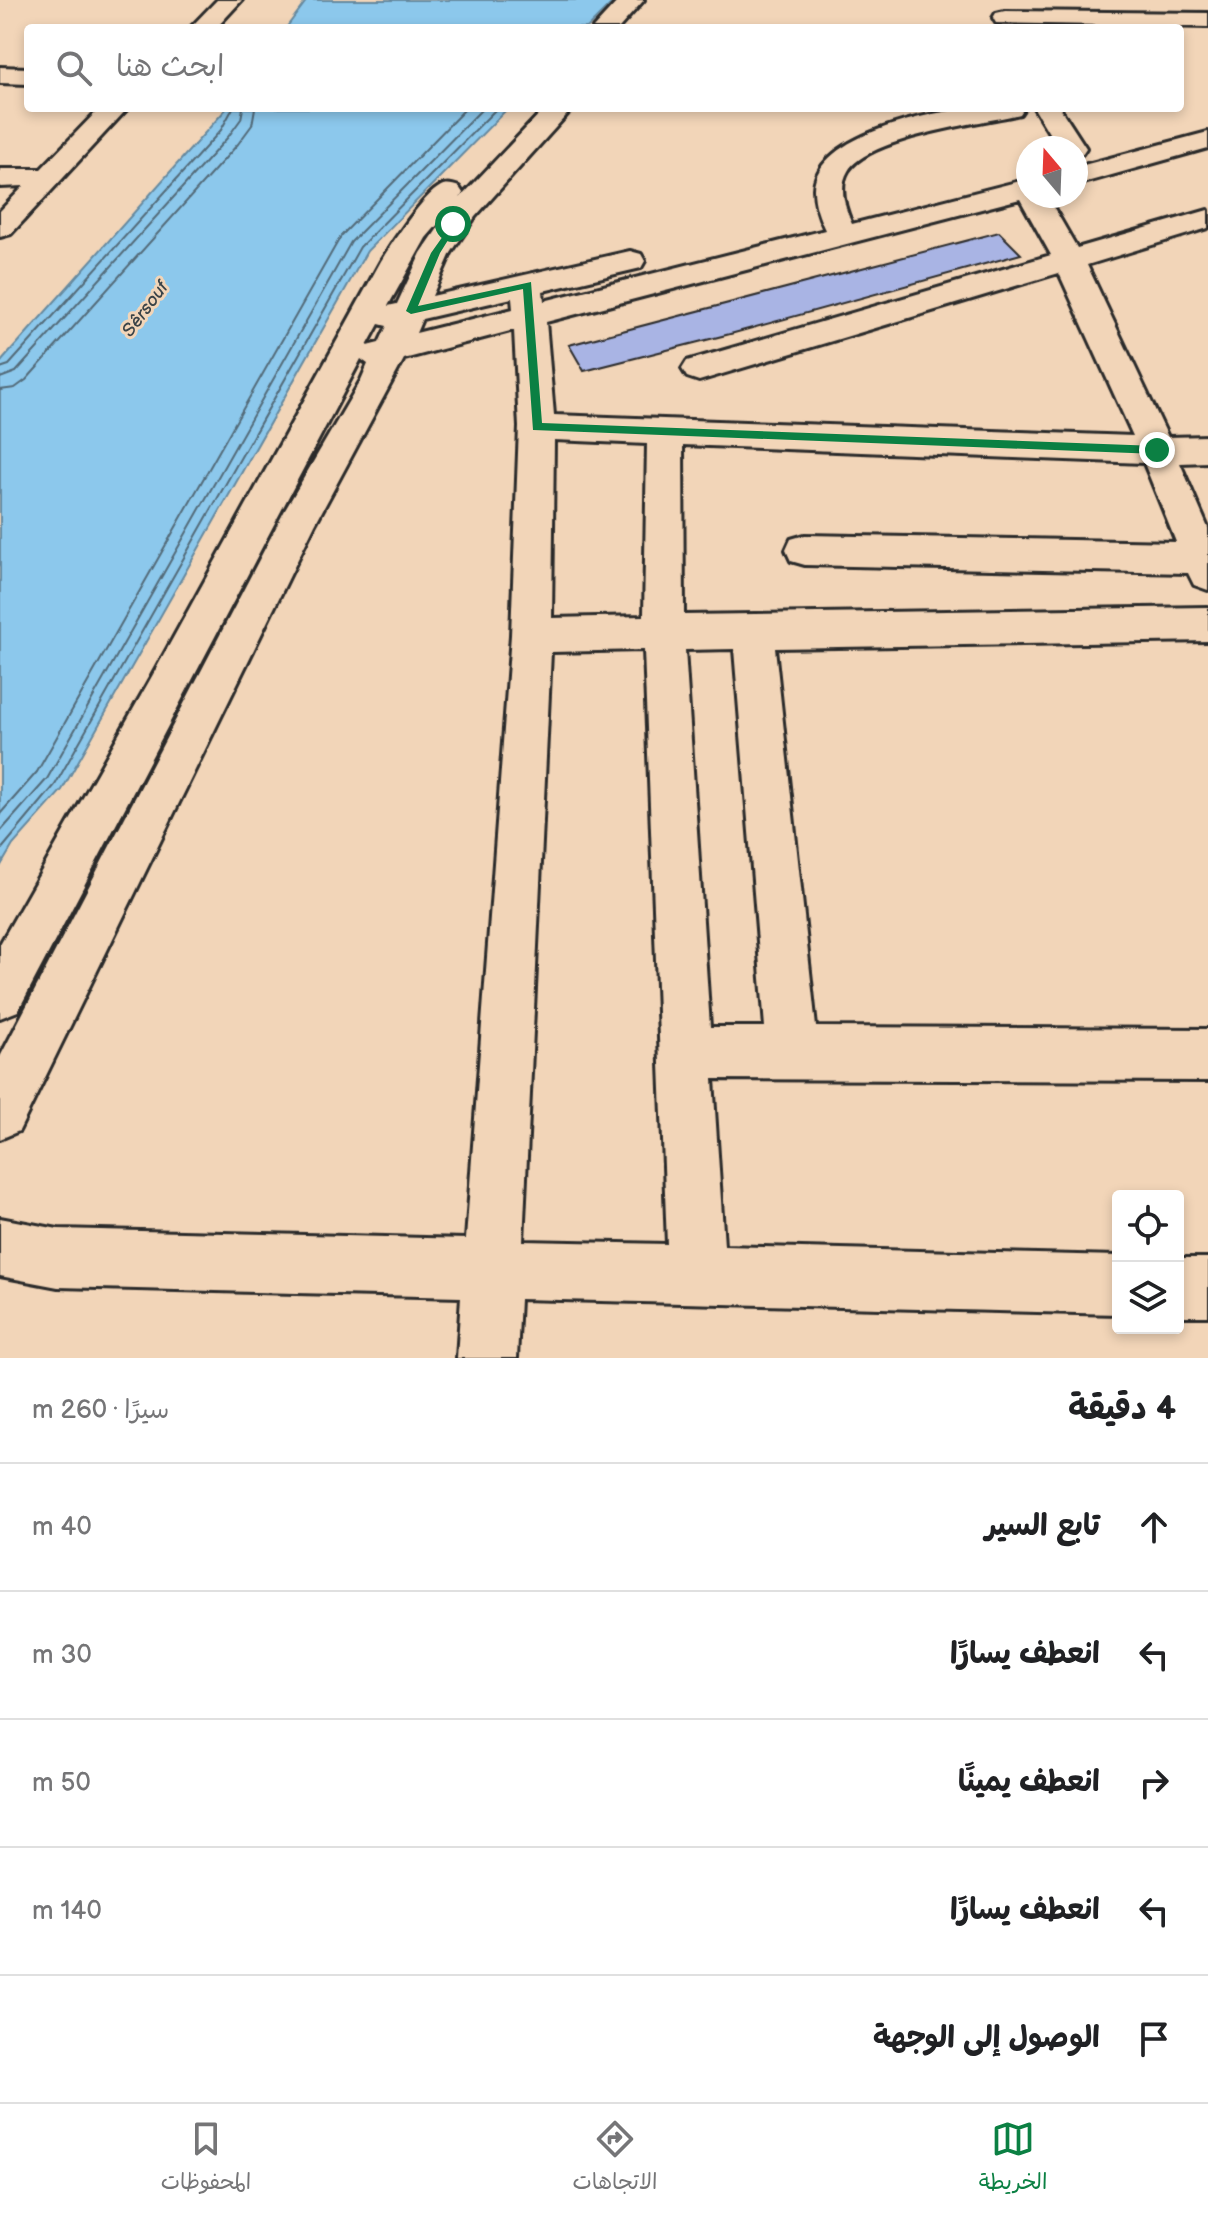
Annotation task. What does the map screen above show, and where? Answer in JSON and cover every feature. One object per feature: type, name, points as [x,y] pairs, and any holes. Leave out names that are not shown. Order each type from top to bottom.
[{"type":"street","points":[[206,24],[230,0]]},
{"type":"street","points":[[609,24],[632,0]]},
{"type":"street","points":[[638,24],[659,0]]},
{"type":"street","points":[[1004,15],[1165,16],[1208,20]]},
{"type":"street","points":[[0,75],[24,76]]},
{"type":"street","points":[[0,228],[111,112]]},
{"type":"street","points":[[0,1112],[211,698],[339,365],[362,322],[414,233],[523,126],[552,112]]},
{"type":"street","points":[[837,225],[828,193],[832,171],[851,150],[882,136],[993,112]]},
{"type":"street","points":[[1050,112],[1064,136]]},
{"type":"street","points":[[1088,151],[1208,120]]},
{"type":"street","points":[[0,993],[166,691],[393,351],[436,253],[523,126]]},
{"type":"street","points":[[1088,173],[1208,140]]},
{"type":"street","points":[[0,178],[51,177]]},
{"type":"street","points":[[339,365],[393,351],[528,300],[1016,184]]},
{"type":"street","points":[[805,550],[1205,566],[1157,450],[1068,258],[1041,208]]},
{"type":"street","points":[[699,369],[1208,219]]},
{"type":"street","points":[[362,322],[411,311],[528,300]]},
{"type":"street","points":[[487,1358],[531,635],[537,427],[528,300]]},
{"type":"street","points":[[537,427],[1157,450],[1208,449]]},
{"type":"street","points":[[665,432],[664,633],[697,1275]]},
{"type":"street","points":[[531,635],[1208,624]]},
{"type":"street","points":[[753,631],[793,1053]]},
{"type":"street","points":[[166,691],[211,698]]},
{"type":"street","points":[[47,908],[98,920]]},
{"type":"street","points":[[685,1053],[1208,1055]]},
{"type":"street","points":[[0,1247],[58,1258],[1112,1285]]},
{"type":"street","points":[[1184,1287],[1208,1287]]},
{"type":"water","points":[[307,0],[615,0],[591,24],[289,24]]},
{"type":"water","name":"Sêrsouf","points":[[223,112],[504,112],[367,251],[62,790],[13,845],[0,867],[0,363]]},
{"type":"building","points":[[999,232],[1021,254],[584,371],[569,345]]},
{"type":"route","points":[[453,224],[436,253],[411,311],[527,284],[537,427],[1157,450]]}]
